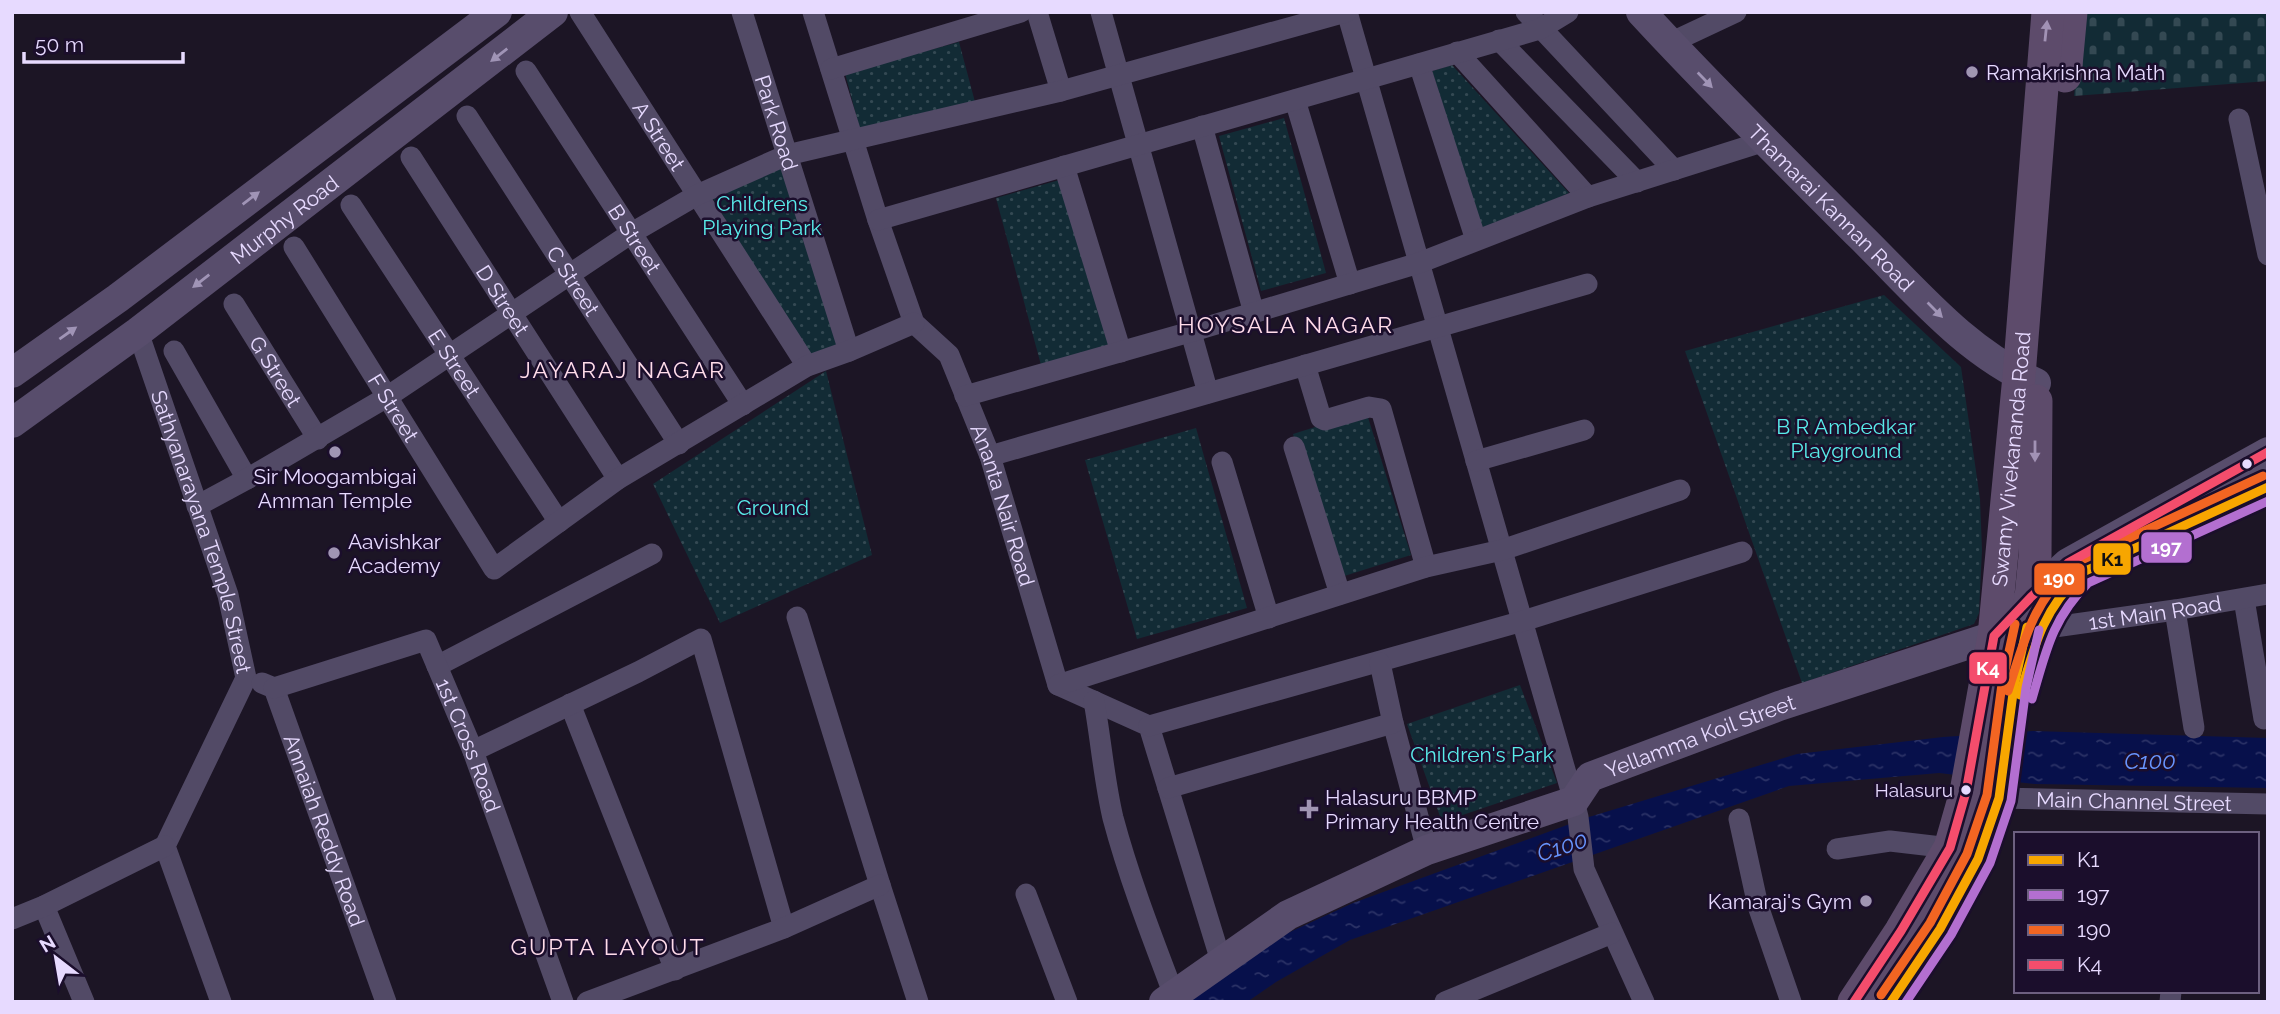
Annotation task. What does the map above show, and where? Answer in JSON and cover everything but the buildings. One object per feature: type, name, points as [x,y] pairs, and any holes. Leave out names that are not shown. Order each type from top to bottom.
[{"type":"main road","name":"Murphy Road","points":[[12,373],[118,298],[497,12]]},
{"type":"main road","name":"Murphy Road","points":[[12,423],[138,332],[553,12]]},
{"type":"main road","name":"Thamarai Kannan Road","points":[[1641,12],[1765,141],[1968,343],[2027,379]]},
{"type":"main road","name":"Swamy Vivekananda Road","points":[[1891,1002],[1940,929],[1978,859],[2000,793],[2011,718],[2022,668],[2035,556],[2027,379],[2048,12]]},
{"type":"main road","name":"Swamy Vivekananda Road","points":[[1854,1002],[1901,931],[1950,848],[1966,792],[1994,636],[2071,12]]},
{"type":"main road","points":[[1994,636],[2068,563],[2268,453]]},
{"type":"main road","points":[[2022,668],[2040,629],[2062,592],[2081,573],[2268,487]]},
{"type":"main road","name":"Yellamma Koil Street","points":[[1576,809],[1590,777],[1779,706],[1994,636]]},
{"type":"main road","points":[[1169,998],[1288,915],[1427,850],[1576,809]]},
{"type":"street","name":"A Street","points":[[580,12],[807,366]]},
{"type":"street","name":"Park Road","points":[[743,12],[849,351]]},
{"type":"street","name":"Ananta Nair Road","points":[[813,12],[878,220],[914,323],[949,355],[990,456],[1058,685]]},
{"type":"street","points":[[831,69],[1021,12]]},
{"type":"street","points":[[1037,12],[1061,92]]},
{"type":"street","points":[[1101,12],[1208,393]]},
{"type":"street","points":[[197,506],[387,397],[630,234],[697,195],[787,155],[1061,92],[1347,12],[1576,809],[1584,869],[1644,1002]]},
{"type":"street","points":[[878,220],[1499,40],[1533,20],[1568,12]]},
{"type":"street","points":[[1670,43],[1736,12]]},
{"type":"street","points":[[1533,20],[1674,170]]},
{"type":"street","points":[[1499,40],[1637,181]]},
{"type":"street","points":[[1457,52],[1588,197]]},
{"type":"street","points":[[1419,64],[1476,240]]},
{"type":"street","name":"B Street","points":[[526,71],[743,405]]},
{"type":"street","points":[[1295,100],[1350,284]]},
{"type":"street","name":"C Street","points":[[467,116],[679,444]]},
{"type":"street","points":[[2239,120],[2268,255]]},
{"type":"street","points":[[1202,126],[1254,313]]},
{"type":"street","points":[[965,396],[1350,284],[1419,262],[1588,197],[1765,141]]},
{"type":"street","name":"D Street","points":[[411,157],[618,479]]},
{"type":"street","points":[[1064,166],[1121,352]]},
{"type":"street","name":"E Street","points":[[351,205],[559,522]]},
{"type":"street","name":"F Street","points":[[294,247],[494,569],[559,522]]},
{"type":"street","points":[[990,456],[1587,284]]},
{"type":"street","name":"G Street","points":[[234,304],[318,439]]},
{"type":"street","points":[[559,522],[618,479],[807,366],[914,323]]},
{"type":"street","name":"Sathyanarayana Temple Street","points":[[138,332],[228,595],[247,678],[164,846]]},
{"type":"street","points":[[174,351],[247,479]]},
{"type":"street","points":[[1305,365],[1321,418],[1325,420],[1372,406],[1381,409],[1426,566]]},
{"type":"street","points":[[1476,461],[1584,430]]},
{"type":"street","points":[[1294,447],[1340,594]]},
{"type":"street","points":[[1222,462],[1269,618]]},
{"type":"street","points":[[1058,685],[1426,566],[1502,550],[1680,490]]},
{"type":"street","points":[[1058,685],[1149,726],[1380,663],[1742,552]]},
{"type":"street","points":[[437,666],[652,554]]},
{"type":"street","name":"1st Main Road","points":[[2040,629],[2268,594]]},
{"type":"street","points":[[2244,599],[2264,719]]},
{"type":"street","points":[[2175,610],[2194,728]]},
{"type":"street","points":[[797,617],[918,1002]]},
{"type":"street","points":[[472,751],[701,639],[784,928]]},
{"type":"street","name":"1st Cross Road","points":[[274,688],[426,640],[472,751],[563,1002]]},
{"type":"street","points":[[1380,663],[1427,850]]},
{"type":"street","points":[[247,678],[274,688]]},
{"type":"street","name":"Annaiah Reddy Road","points":[[274,688],[386,1002]]},
{"type":"street","points":[[1094,702],[1105,781],[1114,819],[1169,998]]},
{"type":"street","points":[[570,704],[675,970]]},
{"type":"street","points":[[1168,788],[1393,723]]},
{"type":"street","points":[[1149,726],[1221,961]]},
{"type":"street","name":"Main Channel Street","points":[[2000,793],[2268,803]]},
{"type":"street","points":[[1739,819],[1758,906],[1791,1002]]},
{"type":"street","points":[[1837,849],[1889,841],[1950,848]]},
{"type":"street","points":[[12,919],[44,906],[164,846],[221,1002]]},
{"type":"street","points":[[587,1002],[784,928],[880,885]]},
{"type":"street","points":[[1026,894],[1067,1002]]},
{"type":"street","points":[[44,906],[84,1002]]},
{"type":"street","points":[[1445,1002],[1612,933]]},
{"type":"green space","points":[[2082,12],[2268,12],[2268,81],[2074,96]]},
{"type":"green space","points":[[959,42],[975,102],[861,134],[845,73]]},
{"type":"green space","points":[[1452,65],[1569,193],[1482,231],[1432,71]]},
{"type":"green space","points":[[1284,118],[1326,273],[1261,291],[1219,136]]},
{"type":"green space","name":"Childrens Playing Park","points":[[783,165],[838,347],[807,356],[712,197]]},
{"type":"green space","points":[[1077,175],[1123,343],[1041,365],[996,198]]},
{"type":"green space","name":"B R Ambedkar Playground","points":[[1884,295],[1961,367],[1980,499],[1982,550],[1979,613],[1974,624],[1802,683],[1685,351]]},
{"type":"green space","name":"Ground","points":[[826,371],[872,555],[720,623],[653,484]]},
{"type":"green space","points":[[1366,411],[1411,555],[1338,578],[1293,434]]},
{"type":"green space","points":[[1196,428],[1247,608],[1137,639],[1085,460]]},
{"type":"green space","name":"Children's Park","points":[[1520,685],[1557,783],[1442,822],[1407,724]]},
{"type":"water","name":"C100","points":[[2033,731],[2268,738],[2268,788],[2035,784],[1939,773],[1789,786],[1350,940],[1276,982],[1247,1002],[1185,1002],[1262,945],[1353,903],[1589,817],[1797,754],[1943,737]]},
{"type":"transit line","name":"K4","points":[[1854,1002],[1901,931],[1950,848],[1966,792],[1994,636],[2068,563],[2268,452]]},
{"type":"transit line","name":"190","points":[[2008,691],[2025,638],[2039,608],[2073,564],[2263,476]]},
{"type":"transit line","name":"K1","points":[[2020,695],[2036,644],[2049,615],[2057,601],[2081,573],[2268,487]]},
{"type":"transit line","name":"197","points":[[2032,699],[2046,651],[2058,623],[2088,583],[2268,501]]},
{"type":"transit line","name":"190","points":[[1881,995],[1930,923],[1967,854],[1987,795],[2002,684],[2015,624]]},
{"type":"transit line","name":"K1","points":[[1891,1002],[1940,929],[1978,859],[1999,798],[2014,686],[2027,627]]},
{"type":"transit line","name":"197","points":[[1906,1002],[1951,935],[1990,863],[2011,801],[2026,688],[2039,630]]},
{"type":"place","name":"Ramakrishna Math","points":[[1972,72]]},
{"type":"place","name":"Sir Moogambigai Amman Temple","points":[[335,452]]},
{"type":"place","name":"Aavishkar Academy","points":[[334,553]]},
{"type":"place","name":"Halasuru","points":[[1966,790]]},
{"type":"place","name":"Halasuru BBMP Primary Health Centre","points":[[1309,809]]},
{"type":"place","name":"Kamaraj's Gym","points":[[1866,901]]},
{"type":"district","name":"HOYSALA NAGAR","points":[[1286,324]]},
{"type":"district","name":"JAYARAJ NAGAR","points":[[623,369]]},
{"type":"district","name":"GUPTA LAYOUT","points":[[608,946]]}]
